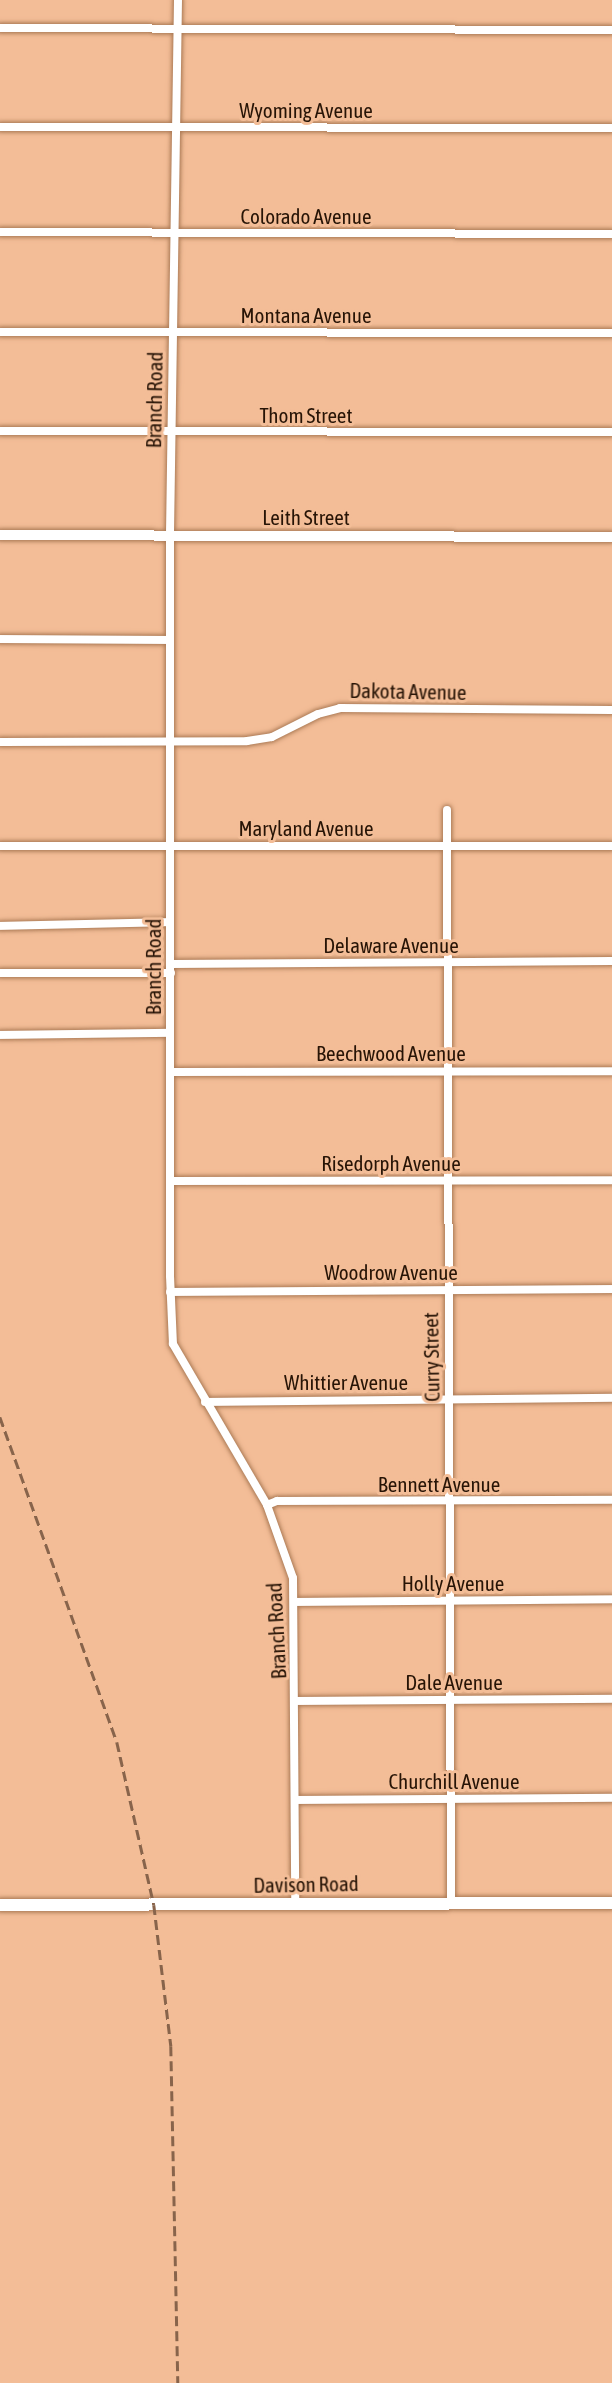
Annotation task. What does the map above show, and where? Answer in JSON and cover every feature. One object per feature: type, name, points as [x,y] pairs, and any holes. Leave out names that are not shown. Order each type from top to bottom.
[{"type":"main road","name":"Davison Road","points":[[0,1905],[612,1903]]},
{"type":"street","name":"Branch Road","points":[[178,0],[170,536],[170,1292],[173,1344],[267,1505],[293,1578],[296,1701],[295,1904]]},
{"type":"street","points":[[0,27],[612,30]]},
{"type":"street","name":"Wyoming Avenue","points":[[0,127],[612,128]]},
{"type":"street","name":"Colorado Avenue","points":[[0,232],[612,234]]},
{"type":"street","name":"Montana Avenue","points":[[0,331],[612,333]]},
{"type":"street","name":"Thom Street","points":[[0,431],[612,432]]},
{"type":"street","name":"Leith Street","points":[[0,535],[612,537]]},
{"type":"street","points":[[0,639],[170,640]]},
{"type":"street","name":"Dakota Avenue","points":[[0,742],[247,741],[272,737],[318,713],[340,708],[612,710]]},
{"type":"street","name":"Curry Street","points":[[447,810],[451,1903]]},
{"type":"street","name":"Maryland Avenue","points":[[0,846],[612,846]]},
{"type":"street","points":[[0,926],[170,922]]},
{"type":"street","name":"Delaware Avenue","points":[[0,973],[446,962],[612,961]]},
{"type":"street","points":[[0,1035],[170,1033]]},
{"type":"street","name":"Beechwood Avenue","points":[[170,1072],[612,1071]]},
{"type":"street","name":"Risedorph Avenue","points":[[170,1181],[612,1180]]},
{"type":"street","name":"Woodrow Avenue","points":[[170,1292],[612,1289]]},
{"type":"street","name":"Whittier Avenue","points":[[205,1402],[612,1398]]},
{"type":"street","name":"Bennett Avenue","points":[[267,1505],[277,1501],[612,1500]]},
{"type":"street","name":"Holly Avenue","points":[[295,1602],[612,1599]]},
{"type":"street","name":"Dale Avenue","points":[[296,1701],[612,1699]]},
{"type":"street","name":"Churchill Avenue","points":[[296,1800],[612,1798]]},
{"type":"railway","points":[[0,1417],[117,1742],[154,1905],[171,2046],[178,2383]]}]
